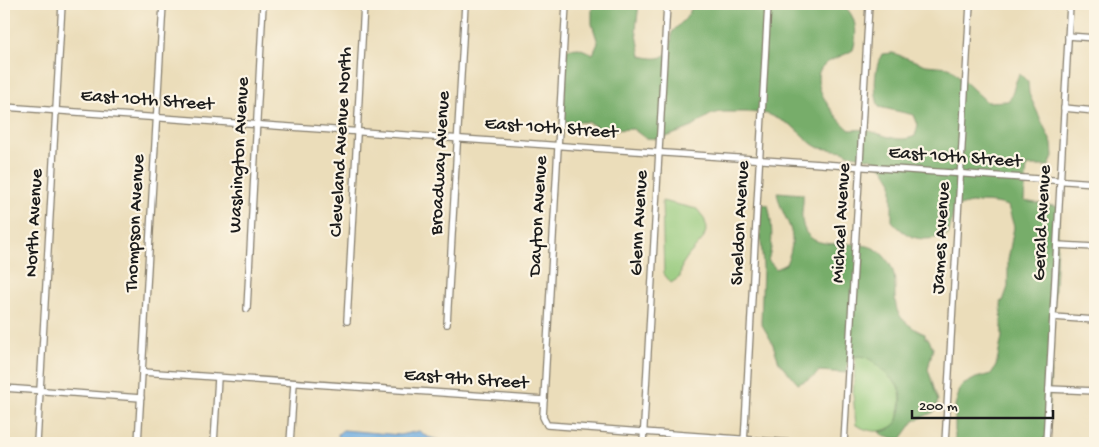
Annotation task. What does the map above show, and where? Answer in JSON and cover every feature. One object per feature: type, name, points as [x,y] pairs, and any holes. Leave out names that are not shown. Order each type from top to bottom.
[{"type":"street","name":"North Avenue","points":[[38,443],[62,4]]},
{"type":"street","name":"Thompson Avenue","points":[[138,443],[163,4]]},
{"type":"street","name":"Washington Avenue","points":[[247,309],[263,4]]},
{"type":"street","name":"Cleveland Avenue North","points":[[347,321],[364,4]]},
{"type":"street","name":"Broadway Avenue","points":[[447,324],[465,4]]},
{"type":"street","name":"Dayton Avenue","points":[[544,400],[566,4]]},
{"type":"street","name":"Glenn Avenue","points":[[643,443],[667,4]]},
{"type":"street","name":"Sheldon Avenue","points":[[744,442],[768,4]]},
{"type":"street","name":"Michael Avenue","points":[[844,443],[869,4]]},
{"type":"street","name":"James Avenue","points":[[946,443],[970,4]]},
{"type":"street","name":"Gerald Avenue","points":[[1046,443],[1070,4]]},
{"type":"street","points":[[1068,36],[1095,38]]},
{"type":"street","name":"East 10th Street","points":[[4,107],[1095,182]]},
{"type":"street","points":[[1064,108],[1095,110]]},
{"type":"street","points":[[1057,245],[1095,247]]},
{"type":"street","points":[[1053,316],[1095,320]]},
{"type":"street","name":"East 9th Street","points":[[142,372],[544,400],[544,417],[547,425],[744,442],[794,443]]},
{"type":"street","points":[[214,443],[218,378]]},
{"type":"street","points":[[290,443],[294,383]]},
{"type":"street","points":[[4,388],[141,398]]},
{"type":"street","points":[[1049,389],[1095,391]]},
{"type":"green space","points":[[601,4],[639,4],[636,29],[641,56],[656,58],[668,52],[672,32],[686,18],[694,4],[841,4],[853,19],[856,31],[855,44],[853,50],[828,62],[819,71],[820,89],[830,109],[850,130],[866,130],[891,138],[903,139],[915,136],[918,125],[914,115],[879,107],[875,80],[877,66],[882,54],[893,53],[926,65],[949,67],[987,102],[1008,101],[1020,74],[1028,82],[1029,94],[1052,144],[1053,156],[1049,166],[1027,166],[1024,201],[1059,207],[1047,443],[955,443],[955,405],[961,386],[976,378],[991,374],[996,366],[1002,337],[1001,301],[1003,301],[1008,287],[1008,260],[1014,227],[1008,206],[982,202],[961,205],[955,208],[948,235],[931,239],[917,238],[905,233],[892,221],[892,182],[884,169],[872,159],[848,154],[843,151],[820,148],[812,144],[791,125],[768,114],[720,112],[710,115],[690,128],[661,139],[645,138],[633,129],[611,130],[599,128],[588,122],[563,122],[567,49],[579,48],[593,54],[598,43],[592,24],[592,8]]},
{"type":"green space","points":[[777,192],[803,194],[802,220],[806,233],[814,240],[824,243],[862,245],[873,248],[883,255],[889,262],[894,276],[895,302],[901,318],[925,334],[925,338],[928,338],[933,348],[928,369],[938,401],[934,412],[914,421],[901,439],[886,437],[879,432],[888,430],[897,423],[901,407],[901,395],[896,383],[869,359],[859,356],[848,358],[847,373],[819,371],[815,376],[798,384],[779,362],[772,342],[761,323],[763,267],[760,225],[761,204],[768,205],[771,218],[771,248],[768,260],[776,269],[786,264],[792,242],[792,234],[779,203]]},
{"type":"green space","points":[[662,201],[697,209],[704,218],[707,228],[703,239],[682,265],[680,277],[671,283],[664,274]]},
{"type":"green space","points":[[856,355],[871,358],[895,381],[900,390],[901,402],[897,423],[892,427],[882,431],[872,431],[856,425],[853,394]]},
{"type":"water","points":[[343,430],[400,435],[419,431],[428,437],[449,443],[339,443],[338,434]]}]
